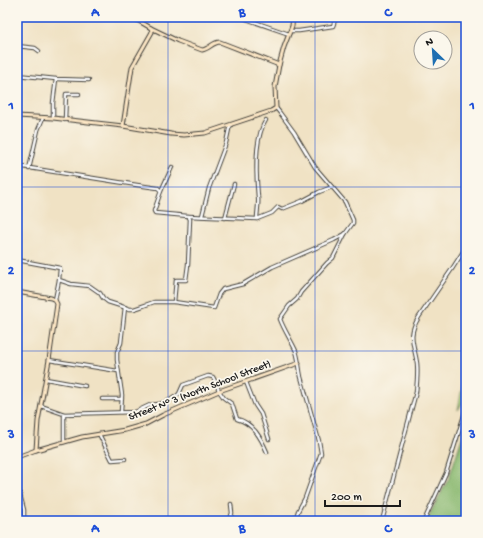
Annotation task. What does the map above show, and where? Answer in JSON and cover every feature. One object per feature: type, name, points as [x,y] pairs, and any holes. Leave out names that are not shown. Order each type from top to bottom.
[{"type":"street","points":[[132,17],[178,41],[202,50],[216,42],[220,42],[279,64]]},
{"type":"street","points":[[293,17],[290,32],[279,64],[275,87],[276,108],[294,132],[315,167],[345,202],[353,220],[353,223],[345,234],[334,258],[327,263],[301,292],[280,319],[296,351],[301,377],[321,453],[295,521]]},
{"type":"street","points":[[246,19],[290,32],[333,26],[336,17]]},
{"type":"street","points":[[123,126],[132,67],[152,32],[151,28]]},
{"type":"street","points":[[17,46],[36,48],[39,50]]},
{"type":"street","points":[[17,75],[56,79],[89,80]]},
{"type":"street","points":[[52,118],[56,79]]},
{"type":"street","points":[[65,120],[66,94],[79,94]]},
{"type":"street","points":[[17,116],[52,118],[123,126],[184,135],[205,133],[272,111],[276,108]]},
{"type":"street","points":[[29,169],[38,130],[43,118]]},
{"type":"street","points":[[257,219],[257,149],[262,127],[266,120]]},
{"type":"street","points":[[202,216],[209,188],[226,143],[231,125]]},
{"type":"street","points":[[17,166],[137,184],[158,188],[161,191]]},
{"type":"street","points":[[172,167],[161,191],[154,211],[155,213],[257,219],[272,213],[278,207],[282,209],[332,187]]},
{"type":"street","points":[[225,218],[234,184]]},
{"type":"street","points":[[174,302],[176,280],[186,280],[190,226],[190,219],[188,216]]},
{"type":"street","points":[[59,280],[70,284],[90,286],[100,292],[103,298],[108,302],[134,309],[154,302],[174,302],[214,308],[219,294],[223,289],[242,284],[272,268],[345,234]]},
{"type":"street","points":[[382,521],[416,392],[418,372],[412,330],[419,317],[466,247]]},
{"type":"street","points":[[17,260],[60,268],[55,300],[57,304],[49,360],[38,421],[36,450]]},
{"type":"street","points":[[17,292],[55,300]]},
{"type":"street","points":[[121,412],[122,399],[117,352],[121,343],[124,307]]},
{"type":"street","points":[[49,360],[118,371]]},
{"type":"street","name":"Street N° 3 (North School Street)","points":[[17,457],[64,442],[125,430],[146,424],[219,391],[299,363]]},
{"type":"street","points":[[41,406],[64,414],[135,412],[150,405],[159,404],[170,400],[179,394],[183,385],[208,376],[213,377],[219,391],[224,398],[232,404],[237,419],[246,423],[256,431],[261,438],[266,452]]},
{"type":"street","points":[[46,379],[85,386]]},
{"type":"street","points":[[246,382],[255,405],[261,414],[269,439]]},
{"type":"street","points":[[102,399],[122,399]]},
{"type":"street","points":[[424,521],[446,473],[466,409]]},
{"type":"street","points":[[64,414],[64,442]]},
{"type":"street","points":[[99,434],[112,460],[124,459]]},
{"type":"street","points":[[17,483],[24,510],[24,520],[18,521]]},
{"type":"street","points":[[224,521],[230,519],[232,513],[231,504]]},
{"type":"green space","points":[[466,366],[466,396],[458,410]]},
{"type":"green space","points":[[466,425],[466,521],[426,521],[449,478]]}]
